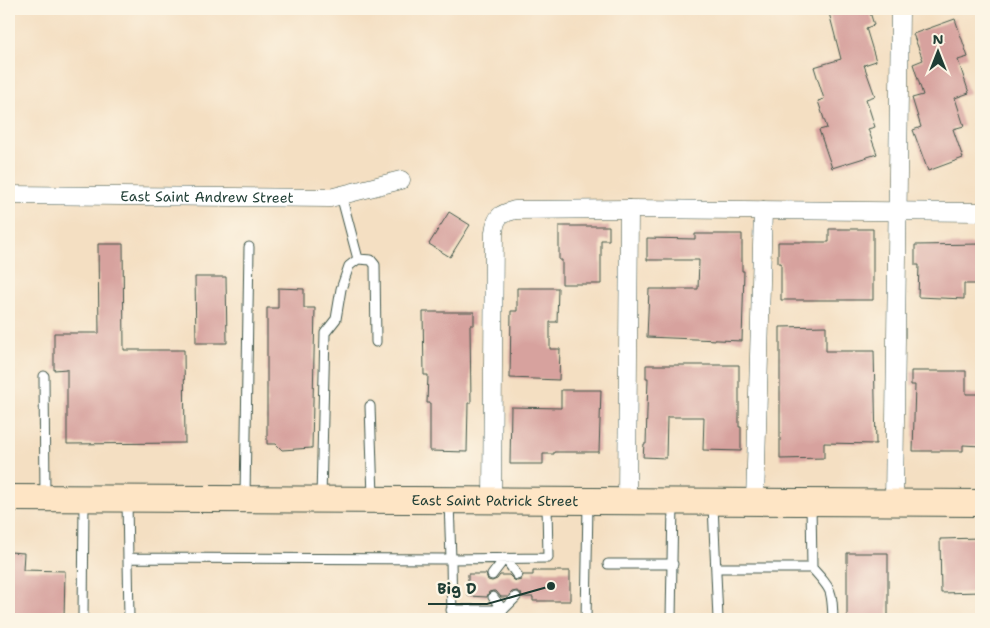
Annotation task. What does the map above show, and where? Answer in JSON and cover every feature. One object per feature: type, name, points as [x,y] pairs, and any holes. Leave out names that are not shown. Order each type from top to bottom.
[{"type":"main road","name":"East Saint Patrick Street","points":[[9,498],[981,503]]},
{"type":"street","points":[[894,503],[900,9]]},
{"type":"street","name":"East Saint Andrew Street","points":[[9,195],[330,198],[402,180]]},
{"type":"street","points":[[492,501],[495,223],[502,214],[514,210],[629,209],[981,212]]},
{"type":"street","points":[[627,501],[629,209]]},
{"type":"street","points":[[755,502],[763,210]]},
{"type":"lane","points":[[341,195],[358,259]]},
{"type":"lane","points":[[245,500],[249,247]]},
{"type":"lane","points":[[321,500],[326,333],[336,319],[341,289],[349,266],[358,259],[371,260],[375,265],[376,342]]},
{"type":"lane","points":[[44,376],[45,498]]},
{"type":"lane","points":[[370,406],[373,500]]},
{"type":"lane","points":[[83,619],[84,499]]},
{"type":"lane","points":[[127,499],[129,619]]},
{"type":"lane","points":[[449,500],[452,614],[504,610],[516,597]]},
{"type":"lane","points":[[128,558],[548,558],[547,501]]},
{"type":"lane","points":[[586,619],[588,501]]},
{"type":"lane","points":[[671,619],[673,502]]},
{"type":"lane","points":[[714,502],[718,619]]},
{"type":"lane","points":[[811,502],[812,568],[828,585],[831,591],[833,619]]},
{"type":"lane","points":[[492,574],[504,558]]},
{"type":"lane","points":[[504,558],[517,574]]},
{"type":"lane","points":[[608,564],[673,564]]},
{"type":"lane","points":[[716,568],[812,568]]},
{"type":"lane","points":[[493,597],[504,610]]},
{"type":"building","points":[[828,9],[869,9],[874,25],[866,28],[876,61],[864,65],[875,96],[866,99],[875,127],[868,129],[877,154],[832,168],[819,130],[827,128],[818,101],[824,99],[814,67],[841,59]]},
{"type":"building","points":[[955,19],[968,57],[958,60],[969,93],[955,98],[964,126],[953,129],[963,158],[928,171],[913,130],[921,127],[912,98],[923,95],[913,64],[923,60],[913,34]]},
{"type":"building","points":[[449,212],[470,225],[450,257],[429,244]]},
{"type":"building","points":[[559,226],[609,226],[609,240],[601,240],[601,284],[562,284],[562,260],[559,260]]},
{"type":"building","points":[[829,229],[873,229],[873,300],[781,300],[781,263],[778,263],[778,242],[829,242]]},
{"type":"building","points":[[695,234],[742,234],[742,271],[744,271],[742,341],[647,337],[649,289],[698,289],[699,260],[647,260],[647,238],[695,239]]},
{"type":"building","points":[[98,244],[123,244],[124,350],[184,350],[185,443],[67,444],[67,369],[54,370],[54,333],[99,333]]},
{"type":"building","points":[[981,244],[981,284],[964,284],[964,299],[918,297],[919,265],[915,265],[915,245]]},
{"type":"building","points":[[195,277],[226,277],[227,343],[196,343]]},
{"type":"building","points":[[278,288],[304,289],[304,308],[315,308],[312,448],[282,450],[276,444],[267,444],[267,308],[278,308]]},
{"type":"building","points":[[517,288],[558,288],[557,322],[550,322],[550,349],[560,349],[559,380],[510,378],[511,311],[517,311]]},
{"type":"building","points":[[423,312],[474,312],[474,325],[470,325],[471,403],[468,403],[467,452],[430,451],[430,403],[427,403],[428,375],[424,375]]},
{"type":"building","points":[[826,326],[826,351],[874,351],[876,444],[824,443],[824,458],[780,459],[780,327]]},
{"type":"building","points":[[646,365],[739,365],[741,451],[703,450],[704,417],[667,417],[666,458],[643,457],[644,444],[646,444],[648,378],[646,378]]},
{"type":"building","points":[[911,371],[966,371],[966,394],[981,394],[981,446],[963,445],[963,451],[913,451],[915,385],[911,385]]},
{"type":"building","points":[[561,390],[601,390],[599,452],[554,452],[554,454],[543,454],[543,464],[510,464],[511,407],[561,408]]},
{"type":"building","points":[[981,538],[981,592],[941,593],[940,539]]},
{"type":"building","points":[[9,552],[24,553],[23,570],[65,571],[64,619],[9,619]]},
{"type":"building","points":[[847,553],[888,553],[888,619],[847,619]]},
{"type":"building","points":[[533,571],[570,571],[570,601],[533,601],[533,597],[522,597],[521,593],[517,591],[512,592],[507,597],[501,597],[496,591],[489,592],[487,597],[468,596],[468,574],[486,574],[488,580],[492,581],[500,575],[509,575],[517,581],[521,580],[523,575],[533,575]]},
{"type":"place","name":"Big D","points":[[551,586]]}]
